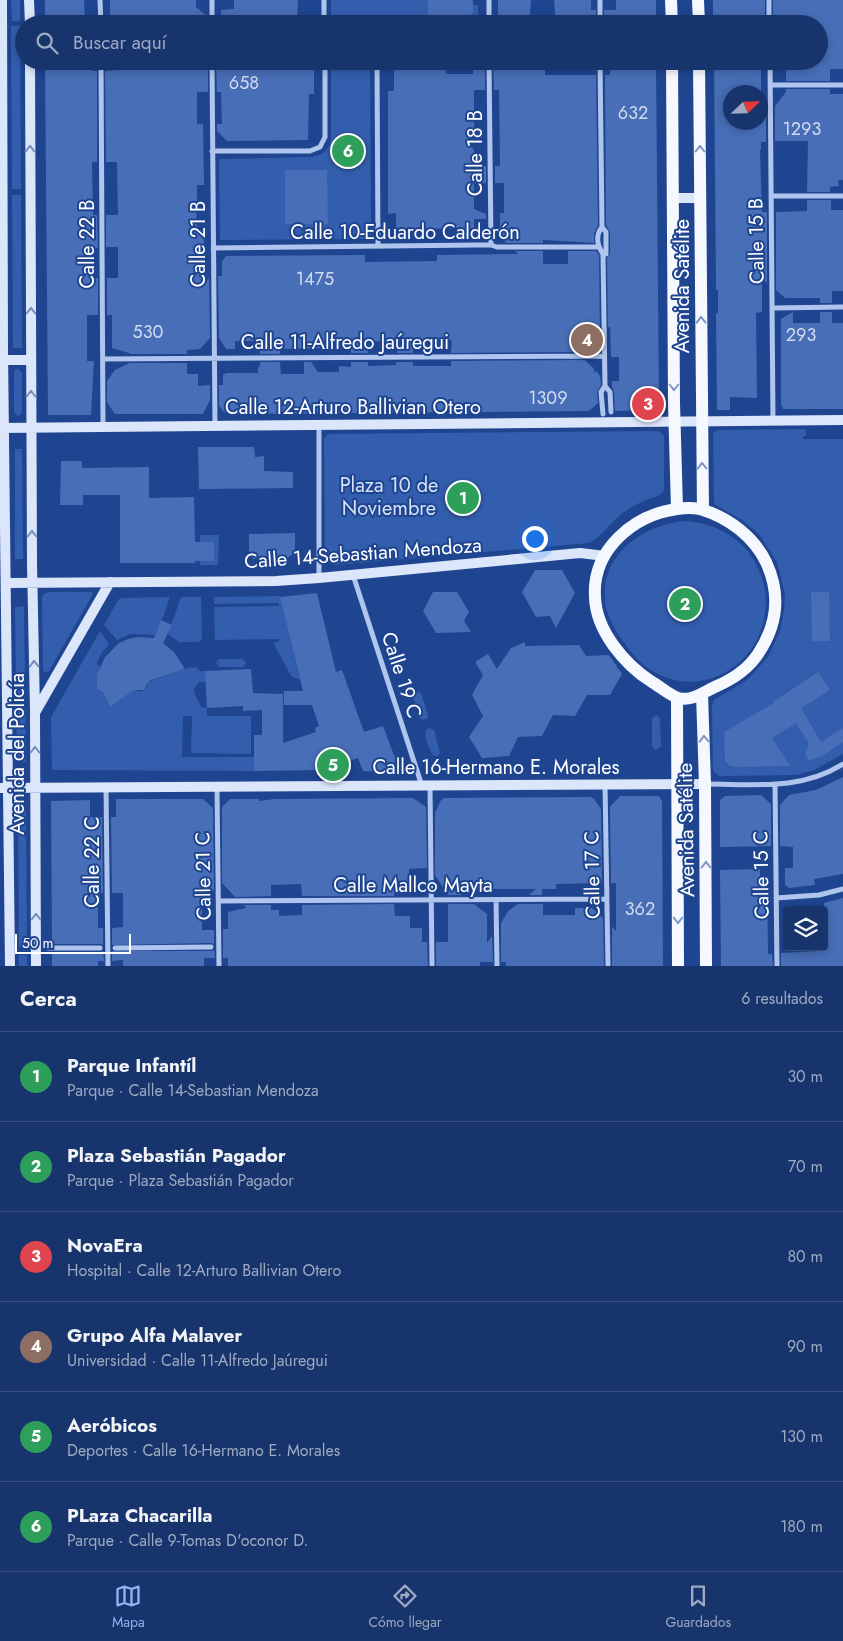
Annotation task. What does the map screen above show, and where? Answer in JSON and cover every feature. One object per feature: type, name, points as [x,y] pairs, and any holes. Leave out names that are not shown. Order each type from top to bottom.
[{"type":"main road","points":[[672,0],[672,15]]},
{"type":"main road","points":[[698,0],[699,15]]},
{"type":"main road","name":"Avenida Satélite","points":[[672,70],[674,422],[677,509]]},
{"type":"main road","name":"Avenida Satélite","points":[[699,70],[703,510]]},
{"type":"main road","points":[[677,509],[703,510],[737,527],[757,547],[774,581],[776,594],[773,620],[769,633],[756,656],[737,676],[702,694],[689,698],[677,698],[635,670],[625,659],[605,631],[594,597],[598,575],[605,556],[621,534],[637,522],[655,513],[677,509]]},
{"type":"main road","name":"Avenida Satélite","points":[[702,694],[705,784],[706,966]]},
{"type":"main road","name":"Avenida Satélite","points":[[677,698],[678,966]]},
{"type":"street","name":"Avenida del Policía","points":[[2,0],[2,428],[6,583],[4,788],[10,966]]},
{"type":"street","points":[[30,0],[30,15]]},
{"type":"street","points":[[100,0],[101,15]]},
{"type":"street","points":[[212,0],[212,15]]},
{"type":"street","points":[[324,0],[324,15]]},
{"type":"street","points":[[489,0],[489,15]]},
{"type":"street","points":[[600,0],[600,15]]},
{"type":"street","points":[[769,0],[769,15]]},
{"type":"street","name":"Avenida del Policía","points":[[30,70],[36,966]]},
{"type":"street","name":"Calle 22 B","points":[[101,70],[103,426]]},
{"type":"street","name":"Calle 21 B","points":[[212,70],[215,426]]},
{"type":"street","points":[[212,151],[310,151],[320,147],[325,137],[325,70]]},
{"type":"street","points":[[377,70],[378,246]]},
{"type":"street","name":"Calle 18 B","points":[[489,70],[490,245]]},
{"type":"street","points":[[600,70],[602,227],[606,232],[605,386],[601,392],[603,414]]},
{"type":"street","name":"Calle 15 B","points":[[770,70],[772,421]]},
{"type":"street","points":[[770,85],[843,85]]},
{"type":"street","points":[[771,196],[843,196]]},
{"type":"street","points":[[673,198],[700,198]]},
{"type":"street","points":[[602,227],[598,232],[598,247],[605,254]]},
{"type":"street","name":"Calle 10-Eduardo Calderón","points":[[213,248],[490,245],[500,247],[598,247]]},
{"type":"street","points":[[772,308],[843,307]]},
{"type":"street","name":"Calle 11-Alfredo Jaúregui","points":[[103,359],[604,356]]},
{"type":"street","points":[[2,360],[32,360]]},
{"type":"street","points":[[605,386],[610,392],[611,412]]},
{"type":"street","points":[[702,422],[843,420]]},
{"type":"street","name":"Calle 12-Arturo Ballivian Otero","points":[[2,428],[702,422]]},
{"type":"street","points":[[318,578],[319,424]]},
{"type":"street","name":"Calle 14-Sebastian Mendoza","points":[[6,583],[276,580],[318,578],[580,553],[605,556]]},
{"type":"street","name":"Calle 19 C","points":[[353,574],[426,786],[432,900],[432,966]]},
{"type":"street","points":[[35,712],[110,582]]},
{"type":"street","points":[[705,784],[776,784],[806,781],[824,775],[843,764]]},
{"type":"street","name":"Calle 17 C","points":[[605,784],[608,966]]},
{"type":"street","name":"Calle 16-Hermano E. Morales","points":[[4,788],[705,784]]},
{"type":"street","name":"Calle 15 C","points":[[776,784],[777,966]]},
{"type":"street","name":"Calle 21 C","points":[[217,786],[219,966]]},
{"type":"street","name":"Calle 22 C","points":[[106,787],[108,966]]},
{"type":"street","points":[[776,898],[819,895],[843,888]]},
{"type":"street","name":"Calle Mallco Mayta","points":[[218,901],[607,899]]},
{"type":"street","points":[[496,900],[497,966]]},
{"type":"street","points":[[115,948],[210,947]]},
{"type":"street","points":[[48,948],[100,948]]},
{"type":"green space","points":[[11,0],[20,0],[20,15],[15,15],[15,21],[12,21]]},
{"type":"green space","points":[[331,0],[428,0],[428,15],[331,15]]},
{"type":"green space","points":[[473,5],[478,5],[478,15],[470,15],[473,13]]},
{"type":"green space","points":[[11,26],[15,26],[15,70],[20,70],[21,189],[12,189]]},
{"type":"green space","points":[[331,70],[370,70],[371,235],[365,239],[220,240],[219,161],[221,159],[310,157],[325,152],[331,137]]},
{"type":"green space","points":[[12,195],[21,195],[22,348],[13,348]]},
{"type":"green space","points":[[15,369],[22,372],[22,413],[18,416],[14,412]]},
{"type":"green space","points":[[717,430],[806,430],[806,435],[803,439],[843,439],[843,754],[814,770],[797,775],[719,776],[713,770],[712,705],[714,700],[747,680],[768,657],[780,631],[785,594],[777,562],[759,534],[742,520],[714,504],[713,433]]},
{"type":"green space","name":"Plaza 10 de Noviembre","points":[[658,431],[663,434],[664,438],[664,490],[658,496],[641,502],[624,512],[589,543],[335,565],[329,563],[325,558],[324,439],[328,434]]},
{"type":"green space","points":[[15,449],[22,449],[23,559],[15,559]]},
{"type":"green space","points":[[683,521],[708,525],[724,532],[737,541],[755,562],[765,590],[764,619],[755,643],[739,663],[719,676],[695,681],[671,679],[647,667],[626,645],[612,624],[605,601],[605,585],[609,570],[627,546],[639,536],[653,529]]},
{"type":"green space","points":[[200,535],[219,535],[218,565],[200,565]]},
{"type":"green space","points":[[49,592],[92,592],[93,594],[49,671],[45,673],[43,670],[42,597]]},
{"type":"green space","points":[[280,596],[300,680],[291,676],[273,642],[279,642],[279,639],[215,640],[214,607],[279,606],[279,603],[214,604],[214,597]]},
{"type":"green space","points":[[170,597],[155,635],[130,634],[117,640],[104,625],[121,598]]},
{"type":"green space","points":[[181,597],[201,597],[202,639],[199,642],[179,642],[168,634]]},
{"type":"green space","points":[[24,606],[26,762],[17,762],[15,607]]},
{"type":"green space","points":[[100,631],[109,644],[96,664],[100,666],[97,689],[103,692],[110,707],[135,689],[144,690],[148,682],[188,668],[196,667],[200,671],[205,671],[206,682],[199,682],[194,689],[201,707],[207,708],[207,716],[251,716],[251,754],[191,753],[192,716],[183,716],[182,757],[254,757],[254,771],[52,770],[51,717]]},
{"type":"green space","points":[[219,659],[243,659],[246,663],[243,667],[219,667],[216,663]]},
{"type":"green space","points":[[415,691],[421,693],[428,718],[422,720],[420,718],[413,696]]},
{"type":"green space","points":[[657,715],[660,719],[661,746],[655,750],[652,746],[652,718]]},
{"type":"green space","points":[[429,728],[434,730],[440,753],[437,756],[434,756],[427,743],[426,730]]},
{"type":"green space","points":[[22,804],[26,808],[27,948],[19,947],[18,808]]},
{"type":"green space","points":[[19,955],[27,955],[27,966],[19,966]]},
{"type":"building","points":[[45,0],[84,0],[85,15],[45,15]]},
{"type":"building","points":[[110,0],[196,0],[196,7],[206,15],[110,15]]},
{"type":"building","points":[[234,0],[298,0],[297,15],[221,15],[221,10],[234,9]]},
{"type":"building","points":[[428,0],[473,0],[473,13],[470,15],[428,15]]},
{"type":"building","points":[[498,0],[531,0],[530,15],[498,15]]},
{"type":"building","points":[[554,0],[591,0],[591,10],[596,10],[596,15],[555,15]]},
{"type":"building","points":[[616,0],[656,0],[656,15],[604,15],[604,10],[616,10]]},
{"type":"building","points":[[713,0],[765,0],[765,15],[713,15]]},
{"type":"building","points":[[773,0],[843,0],[843,69],[830,69],[830,81],[786,81],[786,70],[828,70],[828,15],[773,15]]},
{"type":"building","points":[[45,70],[92,70],[97,71],[97,162],[92,162],[93,215],[97,215],[98,248],[93,248],[93,278],[98,278],[98,315],[87,315],[87,361],[94,361],[91,415],[48,415]]},
{"type":"building","points":[[208,70],[208,92],[197,92],[197,124],[203,124],[204,185],[197,185],[196,201],[197,231],[204,231],[204,246],[198,246],[199,277],[205,277],[205,284],[209,278],[210,338],[200,349],[187,350],[187,354],[132,354],[112,348],[112,315],[107,315],[107,278],[118,278],[118,247],[106,247],[106,215],[118,215],[117,162],[106,162],[105,71]]},
{"type":"building","points":[[216,70],[314,70],[314,94],[309,94],[308,140],[227,141],[217,131],[217,124],[222,124],[221,92],[217,92]]},
{"type":"building","points":[[394,70],[446,70],[446,74],[473,74],[473,70],[485,70],[485,90],[474,90],[474,136],[467,136],[474,151],[474,167],[486,166],[486,183],[474,183],[474,209],[486,214],[486,219],[474,219],[474,228],[396,229],[396,213],[388,214],[388,91],[394,91]]},
{"type":"building","points":[[493,70],[545,70],[545,75],[596,75],[598,226],[594,233],[594,243],[543,240],[543,243],[506,243],[500,237],[500,213],[504,213],[504,183],[495,183],[495,166],[500,166],[499,90],[494,90]]},
{"type":"building","points":[[610,70],[656,70],[659,410],[615,411],[612,381],[619,381],[619,357],[611,357],[610,326],[608,328],[607,258],[610,254],[610,232],[606,225],[605,75],[610,75]]},
{"type":"building","points":[[714,70],[761,70],[761,85],[723,85],[723,130],[766,130],[766,142],[761,142],[760,150],[762,212],[767,212],[767,283],[762,278],[762,312],[756,313],[757,398],[730,397],[730,410],[717,410],[716,313],[718,313],[718,290],[716,290]]},
{"type":"building","points":[[786,89],[830,89],[830,94],[843,94],[843,180],[838,180],[839,186],[830,187],[830,192],[807,192],[808,141],[775,141],[775,106],[786,92]]},
{"type":"building","points":[[346,135],[356,135],[362,139],[360,152],[343,151],[341,138]]},
{"type":"building","points":[[285,170],[327,170],[328,224],[285,224]]},
{"type":"building","points":[[807,200],[831,200],[831,210],[843,210],[843,291],[832,291],[832,303],[820,303],[820,298],[785,298],[776,290],[776,212],[807,211]]},
{"type":"building","points":[[515,251],[543,251],[543,264],[568,264],[568,251],[596,251],[599,255],[600,337],[583,352],[451,353],[452,340],[413,340],[413,353],[397,353],[397,342],[368,341],[368,353],[351,353],[351,341],[320,341],[320,348],[280,349],[280,354],[260,354],[260,341],[235,341],[235,349],[226,349],[219,338],[218,276],[222,276],[222,261],[226,256],[365,255],[365,262],[437,261],[437,255],[518,254]]},
{"type":"building","points":[[793,312],[793,323],[820,323],[820,312],[832,312],[832,323],[843,323],[843,409],[783,409],[781,404],[781,319]]},
{"type":"building","points":[[585,360],[594,369],[594,373],[596,371],[600,376],[601,385],[597,392],[598,403],[589,411],[230,414],[224,412],[219,406],[219,385],[223,385],[223,375],[226,373],[258,373],[260,362],[280,362],[281,374],[304,374],[304,362],[311,362],[318,372],[339,372],[339,366],[351,367],[351,362],[368,362],[368,366],[396,365],[396,362],[413,362],[413,366],[451,366],[451,361]]},
{"type":"building","points":[[129,363],[187,363],[187,374],[198,374],[198,386],[210,385],[210,400],[203,414],[115,414],[107,402],[107,381],[115,370]]},
{"type":"building","points":[[198,447],[254,447],[255,457],[264,456],[264,471],[293,472],[293,488],[199,489]]},
{"type":"building","points":[[61,461],[82,461],[82,468],[149,467],[149,498],[194,497],[195,542],[214,542],[214,561],[195,561],[195,563],[120,563],[120,495],[83,495],[83,505],[60,505]]},
{"type":"building","points":[[295,533],[295,552],[285,560],[253,559],[252,552],[249,552],[249,534]]},
{"type":"building","points":[[535,570],[562,570],[575,593],[556,628],[550,616],[536,617],[522,592]]},
{"type":"building","points":[[433,592],[457,592],[469,612],[464,621],[471,632],[436,633],[423,611]]},
{"type":"building","points":[[811,592],[829,592],[830,641],[812,641]]},
{"type":"building","points":[[317,593],[336,672],[342,670],[364,732],[383,726],[395,758],[394,767],[386,772],[363,771],[358,758],[322,770],[254,771],[254,735],[262,735],[262,710],[243,711],[243,706],[207,708],[205,671],[251,669],[253,693],[283,694],[283,743],[316,732],[315,728],[319,726],[312,705],[284,705],[284,691],[303,691],[280,597]]},
{"type":"building","points":[[161,620],[172,625],[163,643],[174,652],[185,669],[149,681],[144,690],[134,690],[110,707],[103,692],[97,689],[97,675],[105,657],[119,643],[128,639],[138,637],[154,638]]},
{"type":"building","points":[[525,642],[525,646],[579,645],[586,656],[609,655],[622,674],[610,695],[587,695],[575,716],[553,715],[542,736],[518,737],[509,756],[482,758],[469,737],[483,716],[472,695],[483,675],[475,662],[488,654],[497,669],[511,648]]},
{"type":"building","points":[[818,672],[830,690],[801,708],[821,742],[843,728],[843,742],[824,755],[809,761],[805,754],[809,744],[796,723],[772,738],[790,766],[730,766],[725,761],[724,732],[774,703]]},
{"type":"building","points":[[843,777],[843,874],[814,879],[815,885],[789,888],[785,885],[785,868],[793,868],[793,847],[780,846],[780,805],[789,795],[816,790]]},
{"type":"building","points":[[761,795],[771,804],[771,846],[720,847],[720,800],[725,796]]},
{"type":"building","points":[[620,796],[659,796],[662,801],[663,966],[612,966],[612,927],[616,931],[616,883],[611,883],[610,807]]},
{"type":"building","points":[[591,797],[601,809],[602,883],[556,884],[556,889],[542,889],[542,895],[529,895],[536,889],[452,889],[462,895],[448,895],[449,889],[444,889],[435,875],[435,813],[441,800],[445,798]]},
{"type":"building","points":[[413,798],[426,807],[427,868],[409,869],[409,884],[394,884],[394,896],[302,896],[301,884],[271,885],[271,896],[235,897],[222,883],[222,807],[230,799],[259,799],[259,801],[275,799]]},
{"type":"building","points":[[116,799],[203,799],[213,808],[214,889],[209,894],[209,905],[202,906],[202,930],[214,930],[214,944],[112,945],[112,928],[123,927],[123,893],[112,893],[111,817],[116,817]]},
{"type":"building","points":[[90,800],[90,817],[102,817],[103,893],[98,893],[98,928],[103,928],[103,945],[52,944],[51,801]]},
{"type":"building","points":[[760,869],[760,884],[767,884],[768,954],[772,954],[773,966],[721,966],[720,870]]},
{"type":"building","points":[[843,898],[843,966],[781,966],[781,953],[828,951],[828,906],[824,906],[824,903]]},
{"type":"building","points":[[394,904],[395,916],[410,916],[410,928],[422,928],[422,942],[427,942],[428,966],[228,966],[228,958],[223,958],[223,929],[228,929],[228,912],[246,908],[244,905],[271,905],[271,910],[279,910],[279,916],[302,915],[302,905]]},
{"type":"building","points":[[448,904],[474,904],[487,914],[487,943],[492,936],[493,962],[480,962],[480,966],[436,966],[436,942],[448,942]]},
{"type":"building","points":[[518,904],[543,904],[543,915],[575,915],[575,908],[592,908],[603,918],[604,966],[506,966],[506,962],[501,962],[501,923],[508,911]]},
{"type":"building","points":[[214,950],[215,958],[204,958],[204,966],[123,966],[123,960],[112,961],[112,951]]},
{"type":"building","points":[[103,951],[104,961],[98,961],[98,966],[52,966],[52,952]]},
{"type":"place","name":"PLaza Chacarilla","points":[[348,151]]},
{"type":"place","name":"Grupo Alfa Malaver","points":[[587,340]]},
{"type":"place","name":"NovaEra","points":[[648,404]]},
{"type":"place","name":"Parque Infantíl","points":[[463,498]]},
{"type":"place","name":"Plaza Sebastián Pagador","points":[[685,604]]},
{"type":"place","name":"Aeróbicos","points":[[333,765]]}]
